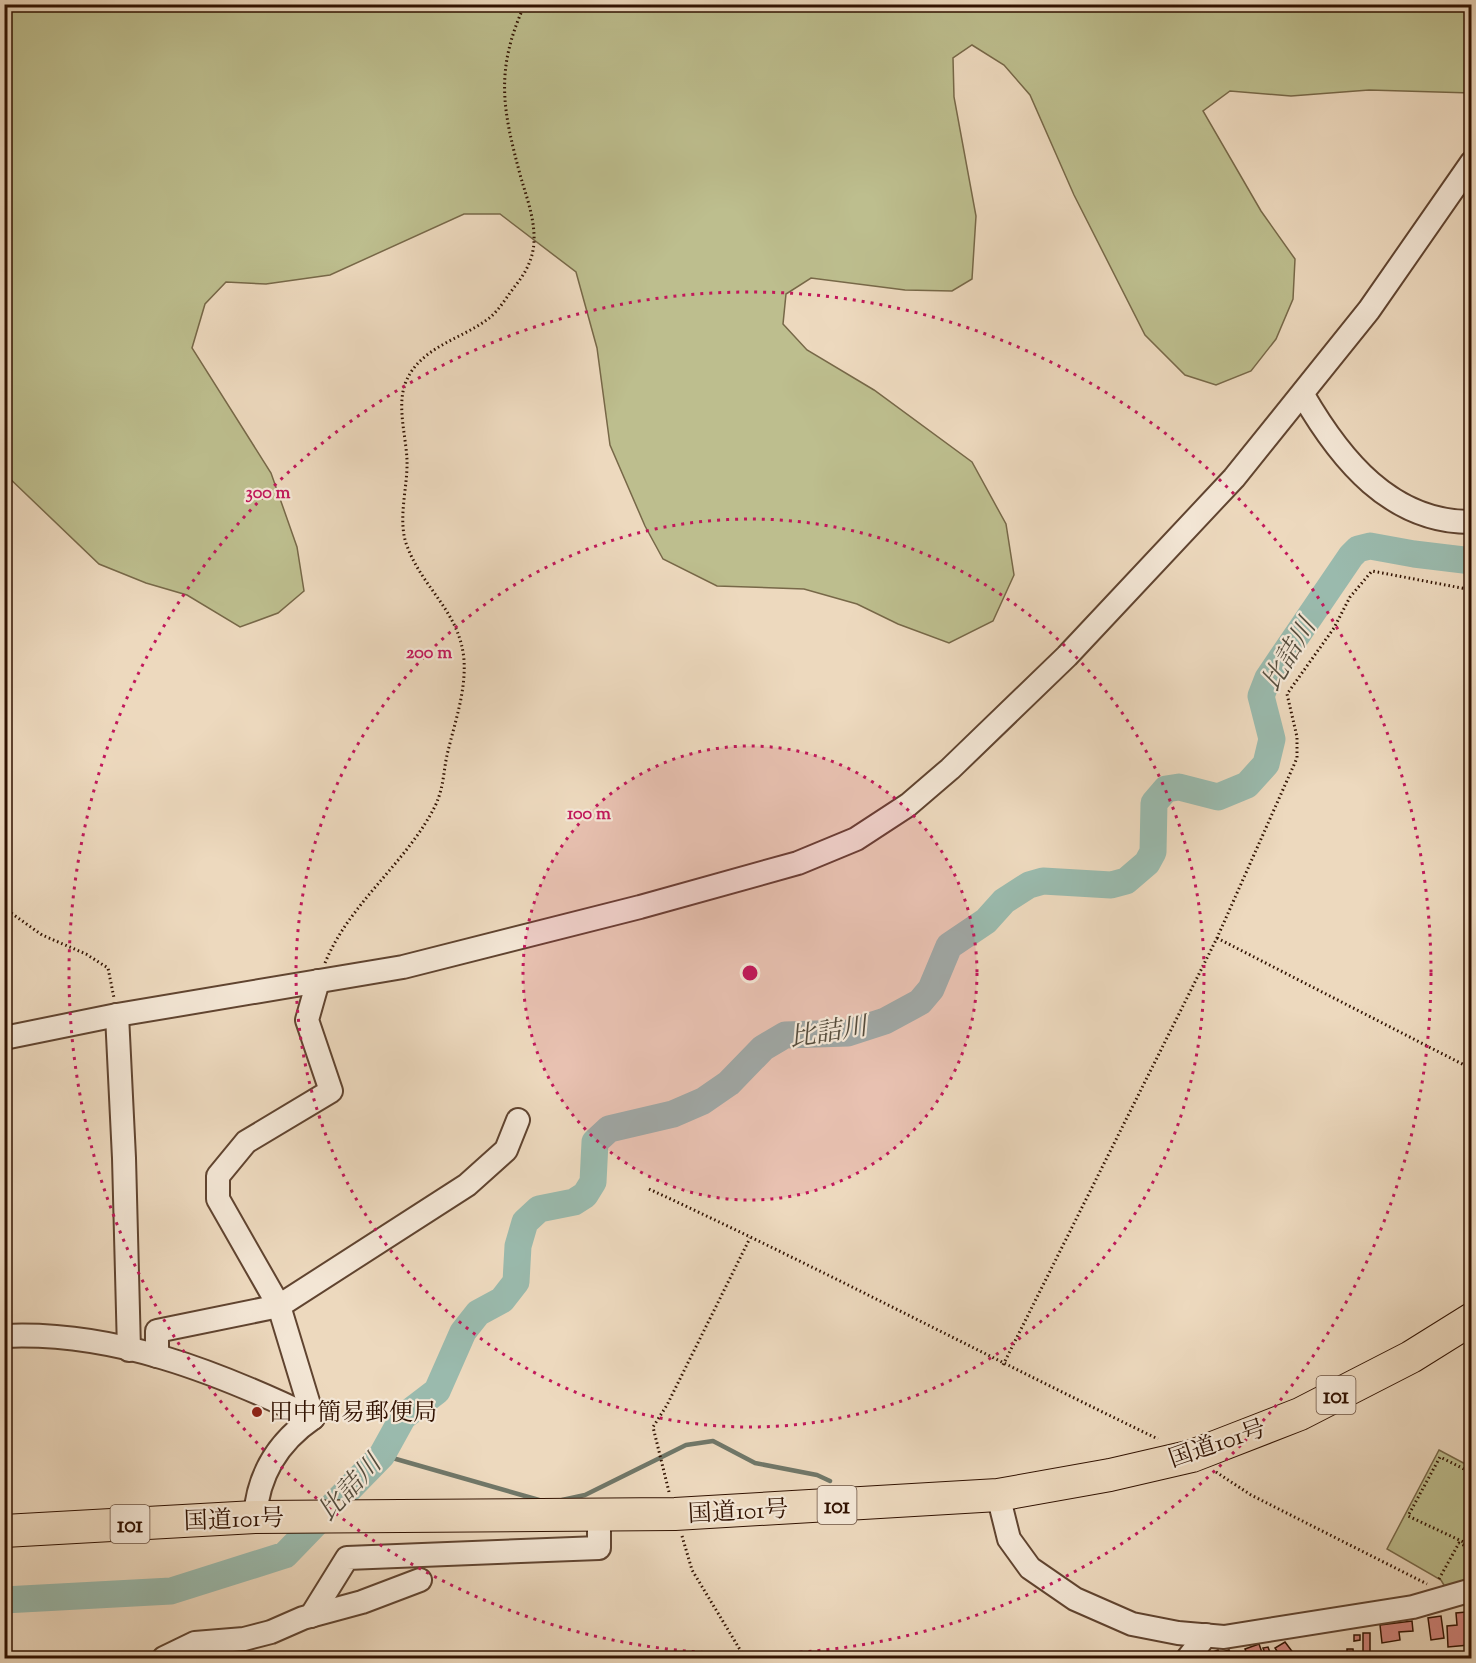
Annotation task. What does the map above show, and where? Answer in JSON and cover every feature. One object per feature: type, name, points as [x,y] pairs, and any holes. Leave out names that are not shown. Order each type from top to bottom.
[{"type":"highway","name":"国道101号","points":[[4,1531],[255,1517],[599,1517],[998,1495],[1110,1475],[1192,1456],[1299,1414],[1411,1357],[1472,1319]]},
{"type":"street","points":[[4,1038],[117,1016],[404,967],[640,907],[798,863],[856,839],[908,805],[942,777],[1067,656],[1234,478],[1303,395],[1375,302],[1472,162]]},
{"type":"street","points":[[1303,395],[1355,470],[1394,500],[1424,515],[1446,522],[1472,522]]},
{"type":"street","points":[[314,1418],[279,1306],[219,1199],[219,1176],[246,1142],[331,1091],[307,1020],[318,981]]},
{"type":"street","points":[[117,1016],[124,1158],[129,1350]]},
{"type":"street","points":[[157,1356],[157,1330],[279,1306],[467,1185],[506,1150],[518,1120]]},
{"type":"street","points":[[4,1336],[71,1339],[157,1356],[219,1375],[314,1418]]},
{"type":"street","points":[[255,1517],[257,1492],[275,1454],[294,1431],[314,1418]]},
{"type":"street","points":[[998,1495],[1009,1539],[1030,1568],[1075,1599],[1132,1624],[1206,1635],[1236,1635],[1413,1607],[1454,1589]]},
{"type":"street","points":[[311,1616],[347,1558],[599,1548],[599,1517]]},
{"type":"street","points":[[164,1659],[195,1643],[246,1649],[271,1632],[311,1616],[362,1602],[420,1580]]},
{"type":"street","points":[[1188,1659],[1206,1635]]},
{"type":"path","points":[[318,981],[336,937],[423,827],[438,800],[456,725],[464,662],[458,630],[449,612],[429,588],[406,544],[404,506],[407,461],[402,417],[404,386],[411,373],[432,350],[491,317],[529,268],[534,241],[531,213],[507,126],[503,86],[507,61],[525,4]]},
{"type":"path","points":[[1003,1365],[1217,938],[1297,758],[1297,737],[1287,694],[1334,628],[1350,597],[1372,571],[1472,590]]},
{"type":"path","points":[[4,908],[42,935],[87,954],[108,968],[117,1016]]},
{"type":"path","points":[[1217,938],[1472,1069]]},
{"type":"path","points":[[649,1189],[1003,1365],[1161,1440]]},
{"type":"path","points":[[745,1659],[692,1570],[658,1457],[653,1427],[668,1405],[750,1238]]},
{"type":"path","points":[[1192,1456],[1251,1495],[1454,1589],[1459,1543],[1472,1547]]},
{"type":"path","points":[[1472,1473],[1440,1456],[1408,1516],[1472,1547]]},
{"type":"green space","points":[[4,5],[1471,5],[1471,93],[1369,90],[1291,96],[1230,91],[1203,111],[1261,211],[1295,259],[1293,299],[1276,339],[1251,371],[1216,385],[1185,375],[1145,335],[1074,195],[1030,95],[1004,65],[972,45],[953,58],[954,97],[976,216],[972,279],[952,291],[905,290],[811,278],[786,294],[783,324],[807,350],[874,390],[972,462],[1006,524],[1014,575],[993,621],[949,643],[898,624],[857,604],[804,589],[717,586],[663,559],[645,526],[610,445],[597,348],[576,272],[500,214],[464,214],[330,275],[266,284],[226,282],[205,304],[192,348],[271,473],[297,547],[304,591],[278,613],[240,627],[187,595],[146,583],[99,564],[5,474]]},
{"type":"green space","points":[[1439,1450],[1471,1467],[1471,1590],[1451,1597],[1441,1580],[1387,1549]]},
{"type":"building","points":[[1466,1612],[1469,1645],[1448,1647],[1447,1626],[1457,1625],[1456,1613]]},
{"type":"building","points":[[1441,1616],[1444,1638],[1431,1640],[1428,1618]]},
{"type":"building","points":[[1412,1621],[1413,1631],[1399,1632],[1400,1640],[1382,1643],[1380,1625]]},
{"type":"building","points":[[1363,1633],[1370,1633],[1370,1654],[1363,1654]]},
{"type":"building","points":[[1354,1635],[1360,1635],[1360,1640],[1354,1641]]},
{"type":"building","points":[[1285,1642],[1297,1658],[1276,1658],[1280,1656],[1275,1648]]},
{"type":"building","points":[[1259,1644],[1264,1658],[1243,1658],[1242,1656],[1247,1654],[1245,1649]]},
{"type":"building","points":[[1268,1647],[1272,1658],[1267,1658],[1263,1648]]},
{"type":"building","points":[[1347,1649],[1353,1649],[1354,1658],[1331,1658],[1331,1656],[1347,1655]]},
{"type":"building","points":[[1218,1650],[1219,1653],[1229,1650],[1232,1658],[1204,1658],[1203,1656]]},
{"type":"building","points":[[1306,1652],[1310,1658],[1297,1658]]},
{"type":"waterway","name":"比詰川","points":[[4,1600],[171,1591],[285,1555],[382,1455],[403,1417],[437,1391],[463,1332],[478,1313],[502,1300],[516,1282],[518,1246],[525,1222],[539,1209],[574,1202],[585,1195],[593,1182],[595,1142],[609,1129],[673,1114],[703,1101],[729,1083],[763,1048],[785,1035],[848,1033],[885,1021],[920,1002],[931,989],[949,946],[986,921],[1004,901],[1029,885],[1043,881],[1111,885],[1126,881],[1147,863],[1153,852],[1154,803],[1166,789],[1179,787],[1218,797],[1247,785],[1266,764],[1272,739],[1261,696],[1268,678],[1358,549],[1370,546],[1472,561]]},
{"type":"waterway","points":[[562,1500],[585,1495],[686,1445],[713,1441],[755,1463],[817,1475],[830,1481]]},
{"type":"waterway","points":[[382,1455],[539,1500]]},
{"type":"place","name":"田中簡易郵便局","points":[[257,1412]]}]
